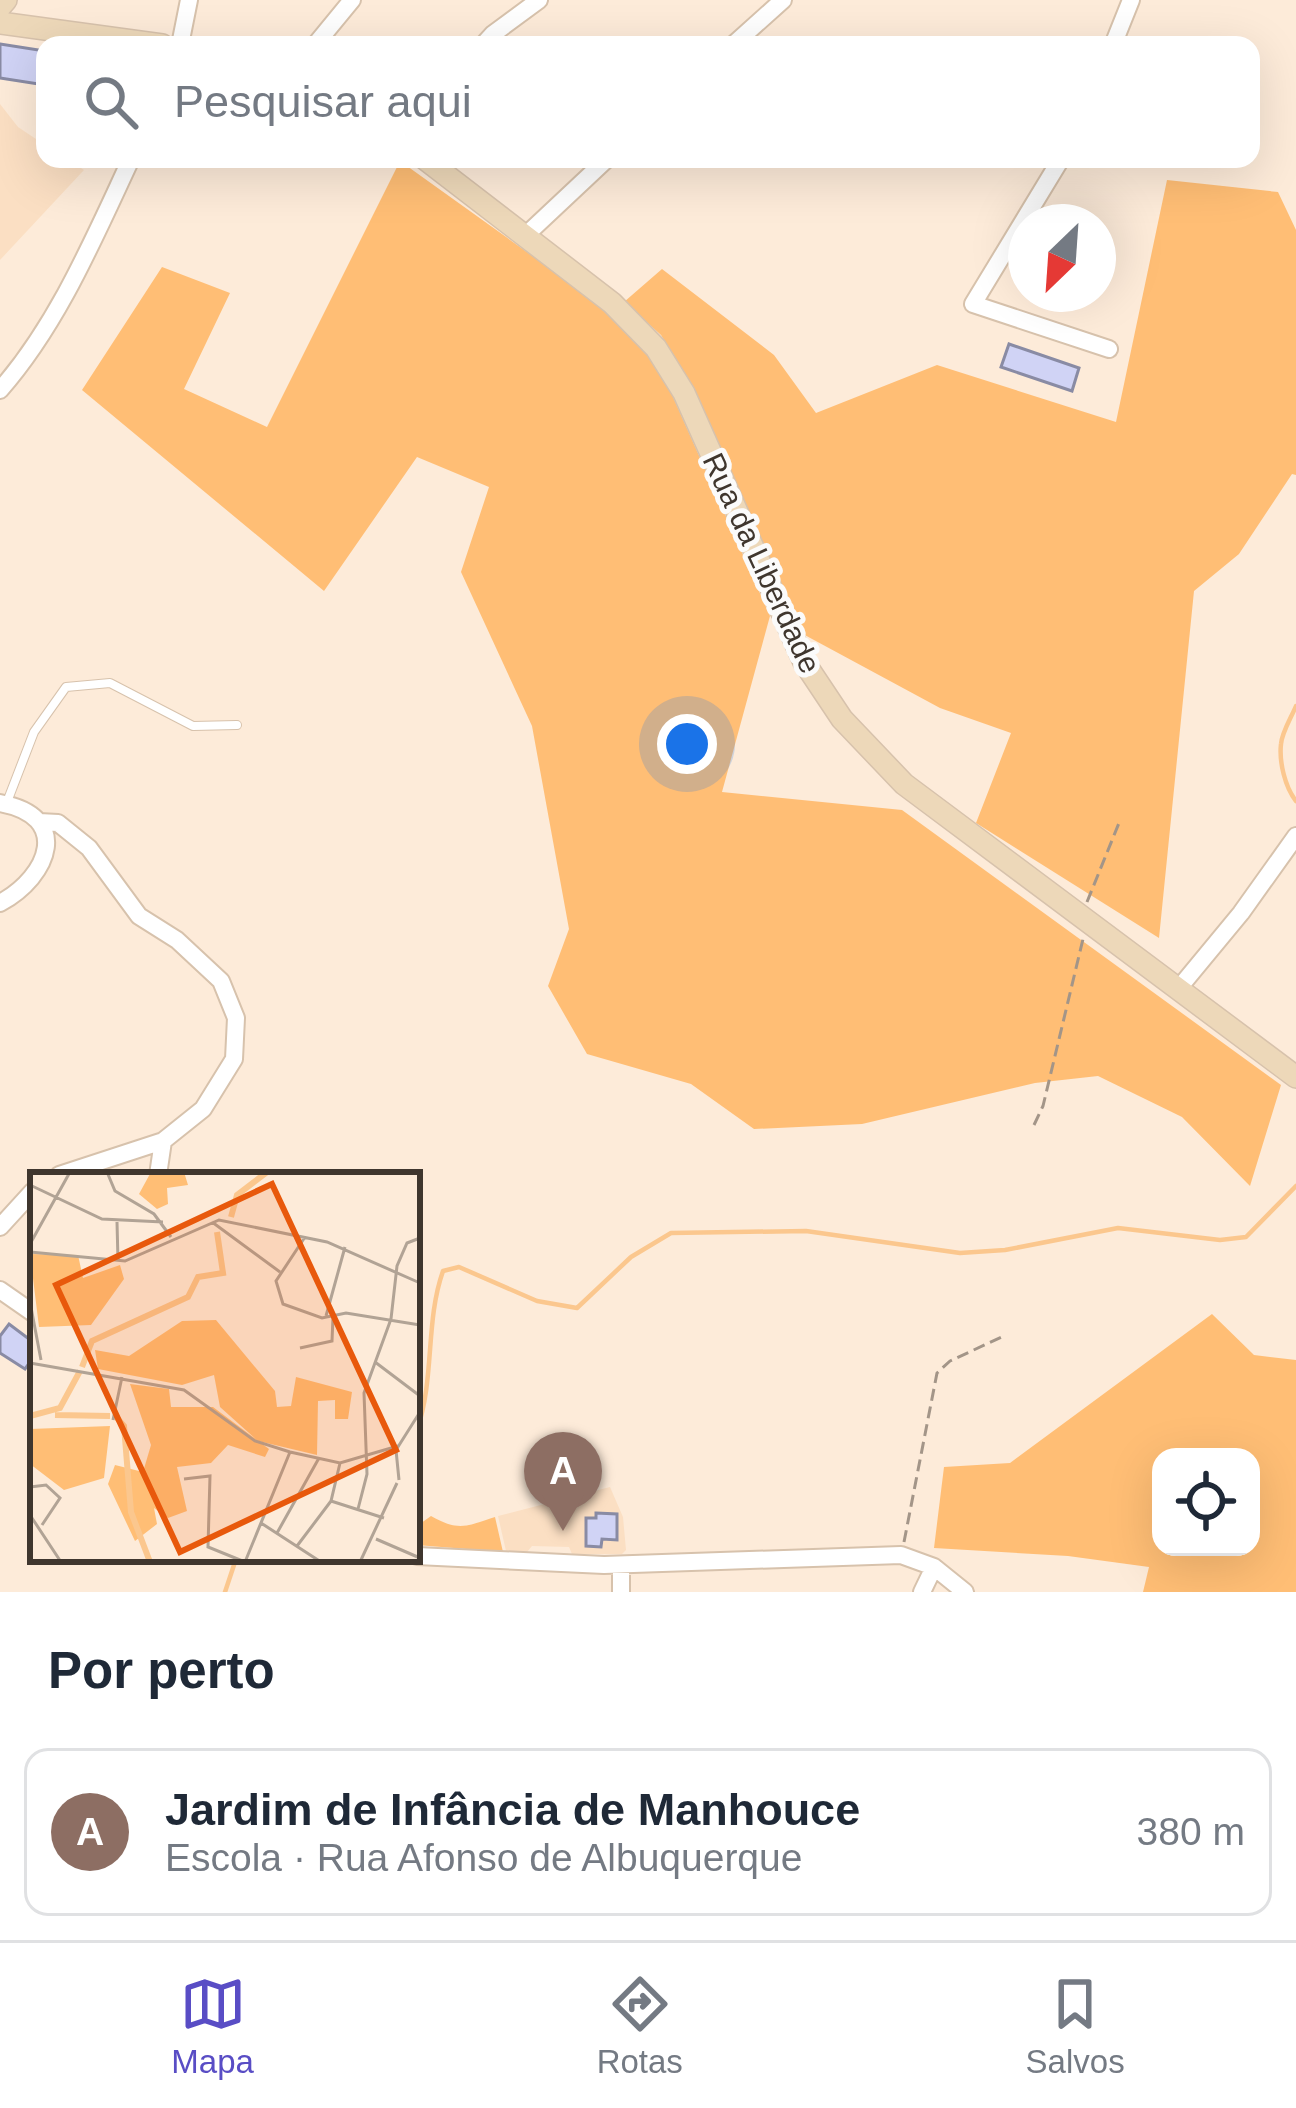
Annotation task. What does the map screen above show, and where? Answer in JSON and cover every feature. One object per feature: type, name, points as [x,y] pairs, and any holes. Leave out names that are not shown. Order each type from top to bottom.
[{"type":"street","points":[[182,36],[189,0]]},
{"type":"street","points":[[322,36],[352,0]]},
{"type":"street","points":[[499,36],[539,0]]},
{"type":"street","points":[[743,36],[783,0]]},
{"type":"street","points":[[1117,36],[1131,0]]},
{"type":"street","points":[[2,4],[11,25],[94,36]]},
{"type":"street","points":[[0,390],[29,356],[127,168]]},
{"type":"street","name":"Rua da Liberdade","points":[[437,168],[624,314],[656,348],[672,371],[804,662],[869,750],[904,784],[1296,1077]]},
{"type":"street","points":[[526,235],[597,168]]},
{"type":"street","points":[[1055,168],[973,304],[1109,349]]},
{"type":"street","points":[[3,803],[39,822],[58,823],[89,848],[139,916],[177,940],[221,981],[236,1018],[234,1059],[203,1109],[163,1141],[68,1172]]},
{"type":"street","points":[[0,903],[40,870],[47,842],[39,822]]},
{"type":"street","points":[[1179,988],[1296,836]]},
{"type":"street","points":[[158,1172],[163,1141]]},
{"type":"street","points":[[0,1227],[30,1194]]},
{"type":"street","points":[[0,1290],[30,1311]]},
{"type":"street","points":[[420,1556],[621,1564],[901,1556],[934,1567],[965,1592]]},
{"type":"street","points":[[620,1592],[621,1564]]},
{"type":"street","points":[[922,1592],[934,1567]]},
{"type":"lane","points":[[3,803],[34,733],[66,687],[110,683],[193,726],[236,725]]},
{"type":"path","points":[[1034,1125],[1043,1106],[1085,917],[1118,823]]},
{"type":"path","points":[[901,1556],[937,1373],[950,1361],[1006,1335]]},
{"type":"shaded area","points":[[0,104],[18,127],[36,139],[36,168],[84,170],[0,260]]},
{"type":"shaded area","points":[[396,168],[410,168],[612,313],[659,365],[770,616],[722,792],[902,810],[1281,1085],[1250,1186],[1182,1117],[1098,1076],[1035,1083],[862,1124],[754,1129],[691,1084],[587,1054],[548,986],[569,929],[532,726],[461,572],[489,487],[417,457],[324,591],[82,390],[162,267],[230,293],[184,389],[267,427]]},
{"type":"shaded area","points":[[1167,180],[1278,192],[1296,230],[1296,475],[1292,474],[1239,554],[1194,591],[1159,938],[976,823],[1011,733],[940,708],[801,633],[698,398],[661,335],[624,302],[662,269],[774,355],[816,413],[937,365],[1116,422]]},
{"type":"shaded area","points":[[1212,1314],[1254,1355],[1296,1360],[1296,1592],[1143,1592],[1149,1567],[1068,1556],[934,1548],[944,1467],[1010,1463]]},
{"type":"shaded area","points":[[610,1487],[623,1517],[626,1550],[622,1554],[572,1554],[569,1547],[532,1546],[527,1552],[506,1551],[498,1516]]},
{"type":"shaded area","points":[[431,1516],[463,1526],[495,1517],[503,1552],[420,1545],[420,1524]]},
{"type":"building","points":[[0,44],[36,50],[36,84],[0,78]]},
{"type":"building","points":[[1009,344],[1079,368],[1072,391],[1001,367]]},
{"type":"building","points":[[9,1324],[30,1340],[30,1362],[25,1369],[0,1353],[0,1336]]},
{"type":"building","points":[[596,1513],[617,1514],[617,1540],[602,1539],[601,1547],[586,1546],[586,1518],[596,1518]]},
{"type":"waterway","points":[[1296,706],[1281,751],[1286,782],[1296,801]]},
{"type":"waterway","points":[[420,1420],[443,1271],[459,1267],[537,1301],[577,1308],[631,1257],[671,1233],[806,1231],[960,1253],[1005,1250],[1118,1228],[1220,1240],[1246,1237],[1296,1186]]},
{"type":"waterway","points":[[225,1592],[235,1562]]},
{"type":"place","name":"Jardim de Infância de Manhouce","points":[[563,1531]]}]
